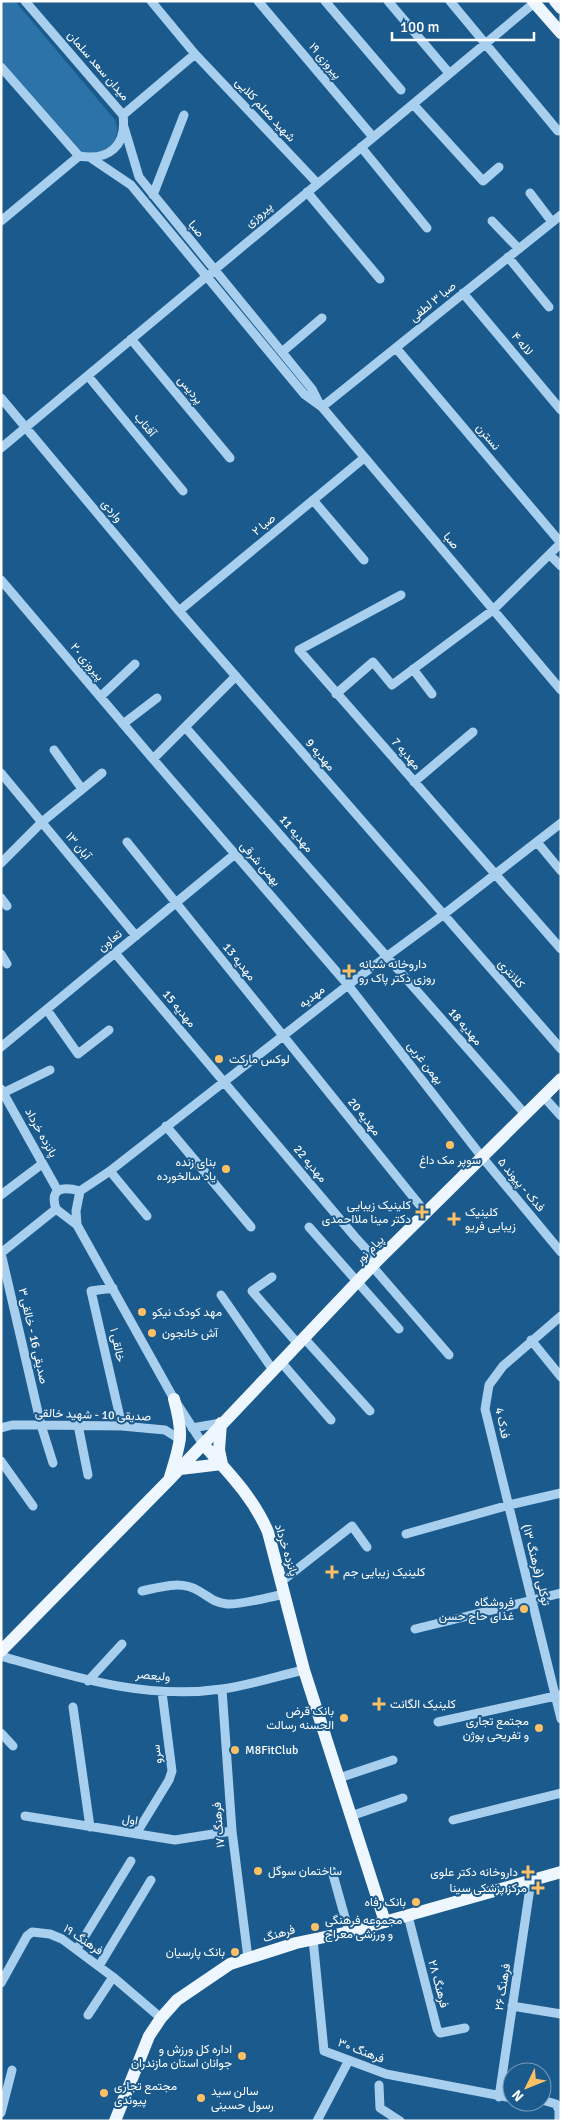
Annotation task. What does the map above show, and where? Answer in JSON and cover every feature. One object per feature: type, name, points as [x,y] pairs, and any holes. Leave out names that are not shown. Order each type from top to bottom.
[{"type":"main road","points":[[554,1],[561,8]]},
{"type":"main road","points":[[533,2],[561,33]]},
{"type":"main road","name":"پیام نور","points":[[202,1444],[375,1264],[561,1079]]},
{"type":"main road","points":[[170,1479],[182,1440],[181,1425],[174,1399]]},
{"type":"main road","points":[[180,1469],[222,1464],[219,1450],[221,1424]]},
{"type":"main road","points":[[1,1651],[180,1469],[202,1444]]},
{"type":"main road","name":"پانزده خرداد","points":[[202,1444],[222,1464],[259,1511],[268,1532],[304,1670],[385,1922]]},
{"type":"main road","name":"فرهنگ","points":[[115,2121],[149,2036],[161,2018],[177,2000],[230,1964],[313,1939],[349,1932],[561,1872]]},
{"type":"street","name":"میدان سعد سلمان","points":[[25,1],[123,115],[124,127],[121,139],[114,149],[104,156],[92,158]]},
{"type":"street","name":"شهید معلم کلایی","points":[[151,1],[195,54],[317,183]]},
{"type":"street","name":"پیروزی ۱۹","points":[[258,1],[373,137]]},
{"type":"street","points":[[325,1],[401,90]]},
{"type":"street","points":[[388,1],[449,73]]},
{"type":"street","points":[[450,1],[558,131]]},
{"type":"street","name":"پیروزی","points":[[1,448],[533,2]]},
{"type":"street","points":[[123,115],[195,54]]},
{"type":"street","points":[[1,67],[79,156],[92,158]]},
{"type":"street","points":[[413,104],[483,181],[499,167]]},
{"type":"street","points":[[153,195],[184,115]]},
{"type":"street","name":"صبا","points":[[124,127],[138,177],[312,389],[322,408]]},
{"type":"street","points":[[361,147],[427,228]]},
{"type":"street","points":[[1,221],[79,156]]},
{"type":"street","name":"صبا","points":[[92,158],[131,185],[304,394],[322,408],[561,690]]},
{"type":"street","points":[[307,192],[380,279]]},
{"type":"street","points":[[530,193],[552,222]]},
{"type":"street","name":"صبا ۳ لطفی","points":[[322,408],[561,215]]},
{"type":"street","points":[[492,221],[519,249]]},
{"type":"street","points":[[508,257],[549,307]]},
{"type":"street","name":"لاله ۴","points":[[464,293],[561,410]]},
{"type":"street","points":[[282,352],[322,318]]},
{"type":"street","name":"پردیس","points":[[131,339],[230,458]]},
{"type":"street","name":"نسترن","points":[[396,348],[561,543]]},
{"type":"street","name":"آفتاب","points":[[88,376],[183,491]]},
{"type":"street","name":"واردی","points":[[1,398],[179,611]]},
{"type":"street","name":"صبا ۲","points":[[179,611],[364,458]]},
{"type":"street","points":[[313,500],[364,560]]},
{"type":"street","points":[[336,694],[373,662],[392,685],[493,610],[561,543]]},
{"type":"street","points":[[550,555],[561,566]]},
{"type":"street","name":"پیروزی ٢٠","points":[[1,580],[153,759]]},
{"type":"street","name":"مهدیه 7","points":[[401,595],[299,650],[561,949]]},
{"type":"street","name":"مهدیه 9","points":[[179,611],[443,916]]},
{"type":"street","points":[[100,696],[135,664]]},
{"type":"street","points":[[413,670],[432,694]]},
{"type":"street","points":[[153,759],[236,676]]},
{"type":"street","points":[[123,724],[157,698]]},
{"type":"street","name":"مهدیه 11","points":[[186,728],[386,957]]},
{"type":"street","points":[[414,782],[473,732]]},
{"type":"street","points":[[54,750],[82,789]]},
{"type":"street","name":"بهمن شرقی","points":[[153,759],[348,985]]},
{"type":"street","name":"۱۳ آبان","points":[[1,773],[136,936]]},
{"type":"street","points":[[1,862],[42,822],[102,773]]},
{"type":"street","name":"مهدیه","points":[[80,1191],[110,1171],[348,985],[443,916],[561,823]]},
{"type":"street","name":"مهدیه 13","points":[[127,842],[282,1036]]},
{"type":"street","points":[[537,842],[561,871]]},
{"type":"street","name":"تعاون","points":[[1,1047],[235,854]]},
{"type":"street","name":"کلانتری","points":[[443,916],[561,1049]]},
{"type":"street","name":"مهدیه 15","points":[[115,953],[224,1082]]},
{"type":"street","points":[[1,954],[6,964]]},
{"type":"street","name":"مهدیه 18","points":[[386,957],[525,1114]]},
{"type":"street","name":"بهمن غربی","points":[[348,985],[482,1157]]},
{"type":"street","points":[[47,1010],[78,1054],[109,1030]]},
{"type":"street","name":"مهدیه 20","points":[[282,1036],[426,1213]]},
{"type":"street","points":[[2,1091],[50,1070]]},
{"type":"street","name":"مهدیه 22","points":[[224,1082],[449,1356]]},
{"type":"street","name":"پانزده خرداد","points":[[2,1091],[58,1191]]},
{"type":"street","points":[[543,1096],[561,1116]]},
{"type":"street","points":[[166,1126],[251,1227]]},
{"type":"street","name":"فدک - پیوند ۵","points":[[482,1157],[561,1252]]},
{"type":"street","points":[[1,1195],[42,1164]]},
{"type":"street","points":[[110,1171],[147,1216]]},
{"type":"street","points":[[1,1253],[56,1209],[54,1197],[58,1191],[64,1188],[80,1191],[76,1206],[77,1225]]},
{"type":"street","name":"پانزده خرداد","points":[[56,1209],[77,1225],[174,1399],[202,1444]]},
{"type":"street","points":[[309,1227],[398,1329]]},
{"type":"street","name":"صدیقی 16 - خالقی ۳","points":[[1,1253],[41,1425],[53,1463]]},
{"type":"street","points":[[272,1276],[252,1291],[370,1411]]},
{"type":"street","name":"خالقی ١","points":[[113,1288],[91,1291],[122,1426]]},
{"type":"street","points":[[222,1295],[277,1366],[331,1420]]},
{"type":"street","name":"فدک 4","points":[[509,1505],[485,1409],[489,1385],[503,1366],[561,1316]]},
{"type":"street","points":[[532,1340],[561,1377]]},
{"type":"street","points":[[192,1428],[221,1424]]},
{"type":"street","name":"صدیقی 10 - شهید خالقی","points":[[1,1428],[41,1425],[122,1426],[165,1430],[182,1440]]},
{"type":"street","points":[[78,1426],[88,1475]]},
{"type":"street","points":[[1,1461],[33,1506]]},
{"type":"street","points":[[406,1534],[509,1505],[561,1493]]},
{"type":"street","name":"توکلی (فرهنگ ۱۳)","points":[[509,1505],[558,1695],[561,1719]]},
{"type":"street","points":[[282,1581],[352,1526],[367,1547]]},
{"type":"street","points":[[142,1591],[186,1585],[198,1590],[212,1601],[228,1604],[285,1594]]},
{"type":"street","points":[[415,1629],[561,1593]]},
{"type":"street","points":[[88,1681],[122,1644]]},
{"type":"street","name":"ولیعصر","points":[[1,1656],[88,1681],[162,1692],[222,1689],[304,1670]]},
{"type":"street","name":"فرهنگ ۱۷","points":[[222,1689],[232,1831],[248,1958]]},
{"type":"street","name":"سرو","points":[[136,1834],[169,1780],[172,1771],[162,1692]]},
{"type":"street","points":[[438,1722],[558,1695]]},
{"type":"street","points":[[74,1707],[90,1827]]},
{"type":"street","points":[[1,1733],[13,1746]]},
{"type":"street","points":[[339,1778],[393,1760]]},
{"type":"street","points":[[453,1820],[561,1793]]},
{"type":"street","points":[[351,1816],[404,1798]]},
{"type":"street","name":"اول","points":[[24,1816],[175,1840],[232,1831]]},
{"type":"street","points":[[77,1950],[131,1861]]},
{"type":"street","points":[[332,1871],[349,1932]]},
{"type":"street","points":[[99,1966],[151,1880]]},
{"type":"street","name":"فرهنگ ۲۶","points":[[499,2096],[531,1881]]},
{"type":"street","name":"فرهنگ ۲۸","points":[[408,1916],[437,2028],[440,2033],[465,2028]]},
{"type":"street","name":"فرهنگ ۱۹","points":[[1,1983],[27,1936],[32,1932],[50,1934],[99,1966],[161,2018]]},
{"type":"street","name":"فرهنگ ۳۰","points":[[313,1939],[324,2050],[386,2074],[502,2096]]},
{"type":"street","points":[[88,2015],[113,1977]]},
{"type":"street","points":[[512,2006],[561,2014]]},
{"type":"street","points":[[317,2121],[349,2060]]},
{"type":"street","points":[[1,2113],[12,2070]]},
{"type":"street","points":[[379,2084],[380,2108],[400,2121]]},
{"type":"street","points":[[552,2103],[556,2104],[559,2110],[559,2121]]},
{"type":"shaded area","points":[[1,1],[15,1],[115,120],[117,128],[114,142],[104,152],[90,154],[82,152],[1,60]]},
{"type":"place","name":"داروخانه شبانه روزی دکتر پاک رو","points":[[349,971]]},
{"type":"place","name":"لوکس مارکت","points":[[219,1059]]},
{"type":"place","name":"سوپر مک داغ","points":[[450,1145]]},
{"type":"place","name":"بنای زنده یاد سالخورده","points":[[226,1169]]},
{"type":"place","name":"کلینیک زیبایی دکتر مینا ملااحمدی","points":[[422,1212]]},
{"type":"place","name":"کلینیک زیبایی فریو","points":[[454,1219]]},
{"type":"place","name":"مهد کودک نیکو","points":[[142,1312]]},
{"type":"place","name":"آش خانجون","points":[[152,1333]]},
{"type":"place","name":"کلینیک زیبایی جم","points":[[332,1572]]},
{"type":"place","name":"فروشگاه غذای حاج حسن","points":[[524,1609]]},
{"type":"place","name":"کلینیک الگانت","points":[[379,1704]]},
{"type":"place","name":"بانک قرض الحسنه رسالت","points":[[344,1718]]},
{"type":"place","name":"مجتمع تجاری و تفریحی پوژن","points":[[539,1728]]},
{"type":"place","name":"M8FitClub","points":[[235,1750]]},
{"type":"place","name":"ساختمان سوگل","points":[[258,1871]]},
{"type":"place","name":"داروخانه دکتر علوی","points":[[528,1872]]},
{"type":"place","name":"مرکز پزشکی سینا","points":[[538,1888]]},
{"type":"place","name":"بانک رفاه","points":[[416,1902]]},
{"type":"place","name":"مجموعه فرهنگی و ورزشی معراج","points":[[315,1927]]},
{"type":"place","name":"بانک پارسیان","points":[[235,1952]]},
{"type":"place","name":"اداره کل ورزش و جوانان استان مازندران","points":[[242,2056]]},
{"type":"place","name":"مجتمع تجاری پیوندی","points":[[104,2093]]},
{"type":"place","name":"سالن سید رسول حسینی","points":[[201,2098]]}]
